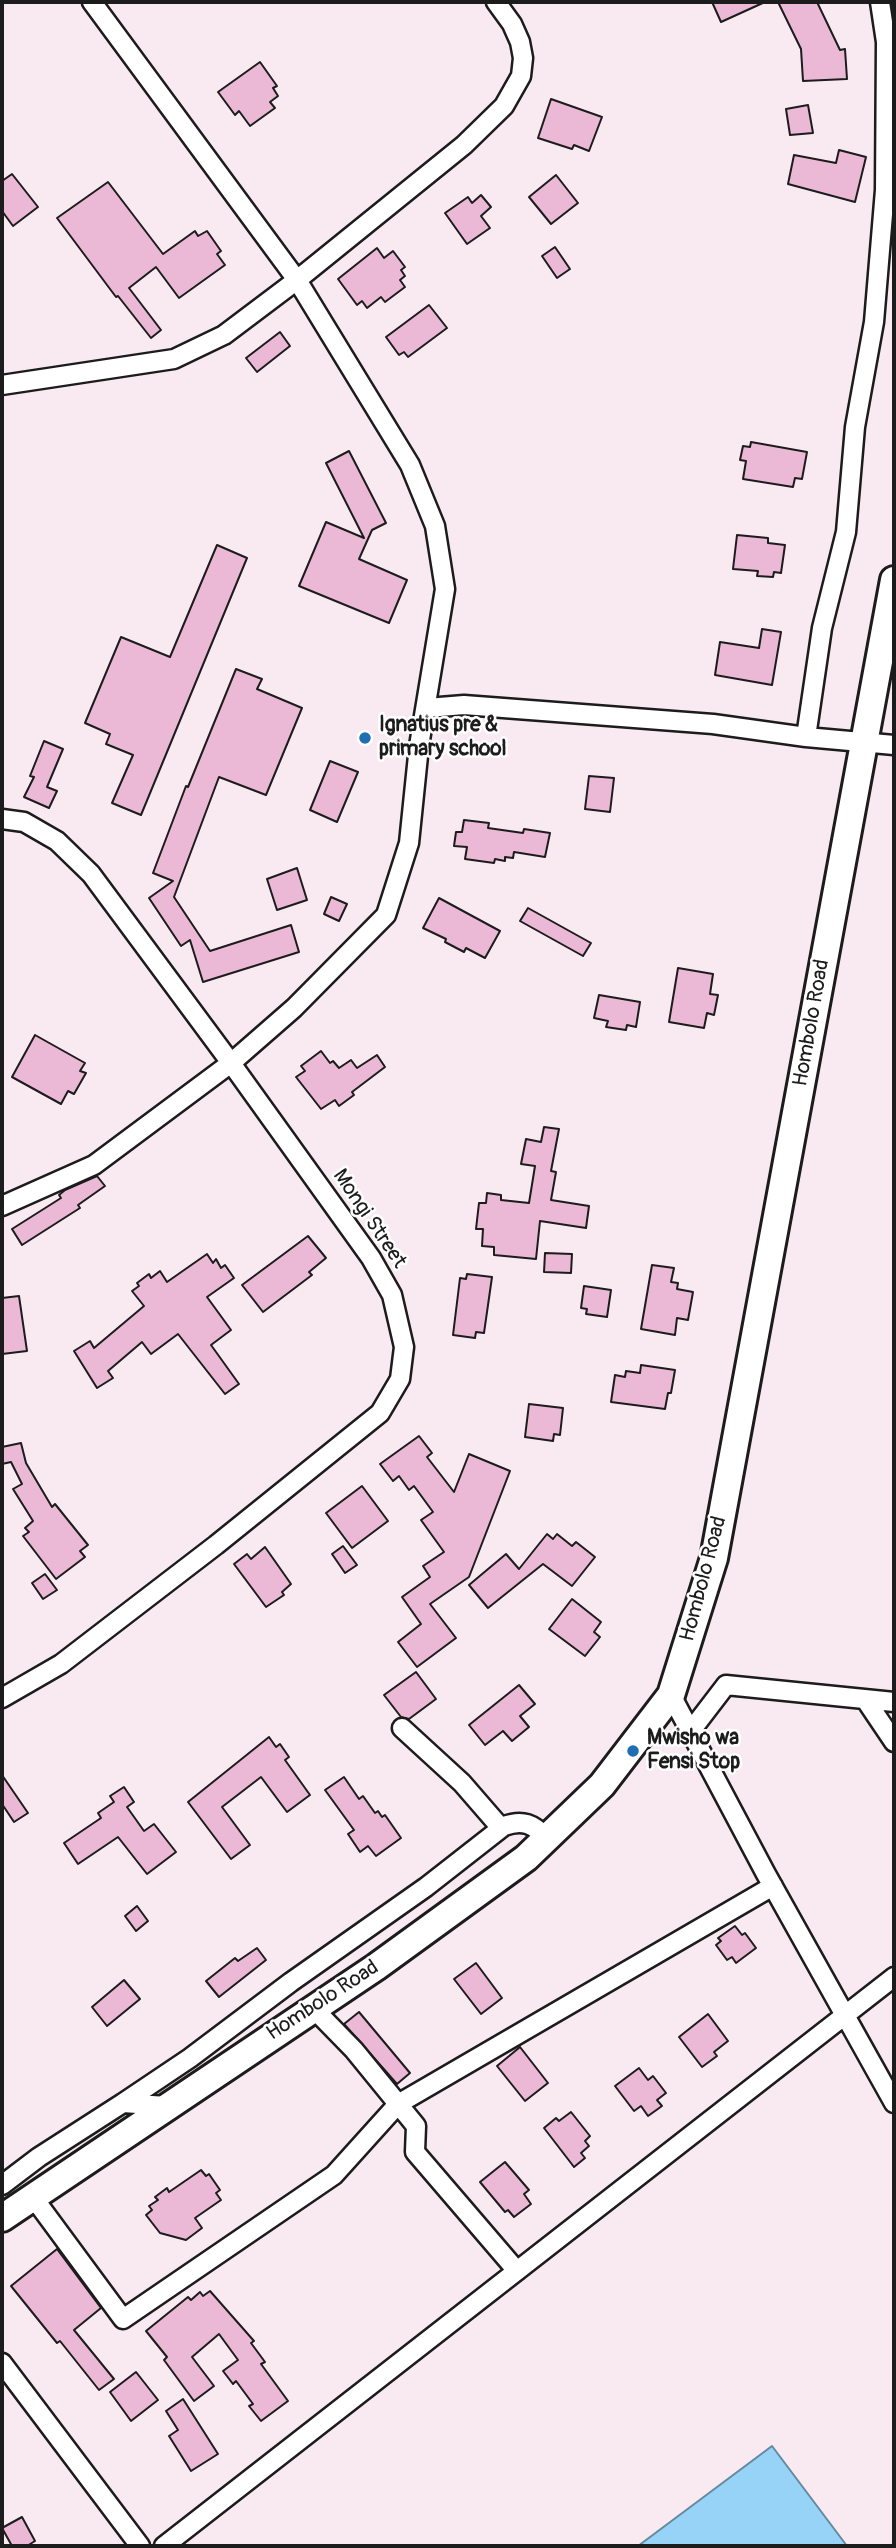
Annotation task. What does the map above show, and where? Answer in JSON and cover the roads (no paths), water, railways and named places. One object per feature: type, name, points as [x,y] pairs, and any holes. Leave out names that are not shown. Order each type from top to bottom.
[{"type":"street","points":[[2,1206],[94,1165],[231,1063],[294,1007],[386,915],[410,843],[419,746],[445,589],[435,526],[410,465],[297,280],[92,2]]},
{"type":"street","points":[[3,389],[174,359],[223,335],[297,280],[464,145],[504,106],[521,76],[523,58],[512,24],[496,2]]},
{"type":"street","points":[[806,737],[822,628],[846,533],[855,427],[874,322],[885,190],[886,42],[880,2]]},
{"type":"street","name":"Hombolo Road","points":[[2,2218],[439,1923],[526,1858],[602,1785],[671,1695],[714,1558],[894,580]]},
{"type":"street","points":[[427,708],[464,705],[713,724],[806,737],[894,745]]},
{"type":"street","name":"Mongi Street","points":[[2,819],[24,822],[57,841],[91,874],[371,1258],[392,1295],[404,1347],[400,1379],[380,1413],[337,1450],[61,1664],[2,1698]]},
{"type":"street","points":[[690,1732],[726,1685],[894,1702]]},
{"type":"street","points":[[671,1695],[773,1886],[894,2103]]},
{"type":"street","points":[[865,1699],[894,1742]]},
{"type":"street","points":[[402,1728],[462,1783],[501,1828]]},
{"type":"street","points":[[2,2185],[38,2157],[190,2058],[291,1982],[426,1887],[501,1828],[517,1821],[525,1822],[547,1838]]},
{"type":"street","points":[[33,2197],[123,2319],[334,2175],[398,2104],[773,1886]]},
{"type":"street","points":[[164,2546],[894,1978]]},
{"type":"street","points":[[313,2008],[354,2050],[416,2126],[415,2152],[517,2271]]},
{"type":"street","points":[[123,2103],[166,2106]]},
{"type":"street","points":[[2,2363],[140,2546]]},
{"type":"water","points":[[772,2446],[847,2546],[638,2546]]},
{"type":"place","name":"Ignatius pre & primary school","points":[[365,738]]},
{"type":"place","name":"Mwisho wa Fensi Stop","points":[[633,1751]]}]
